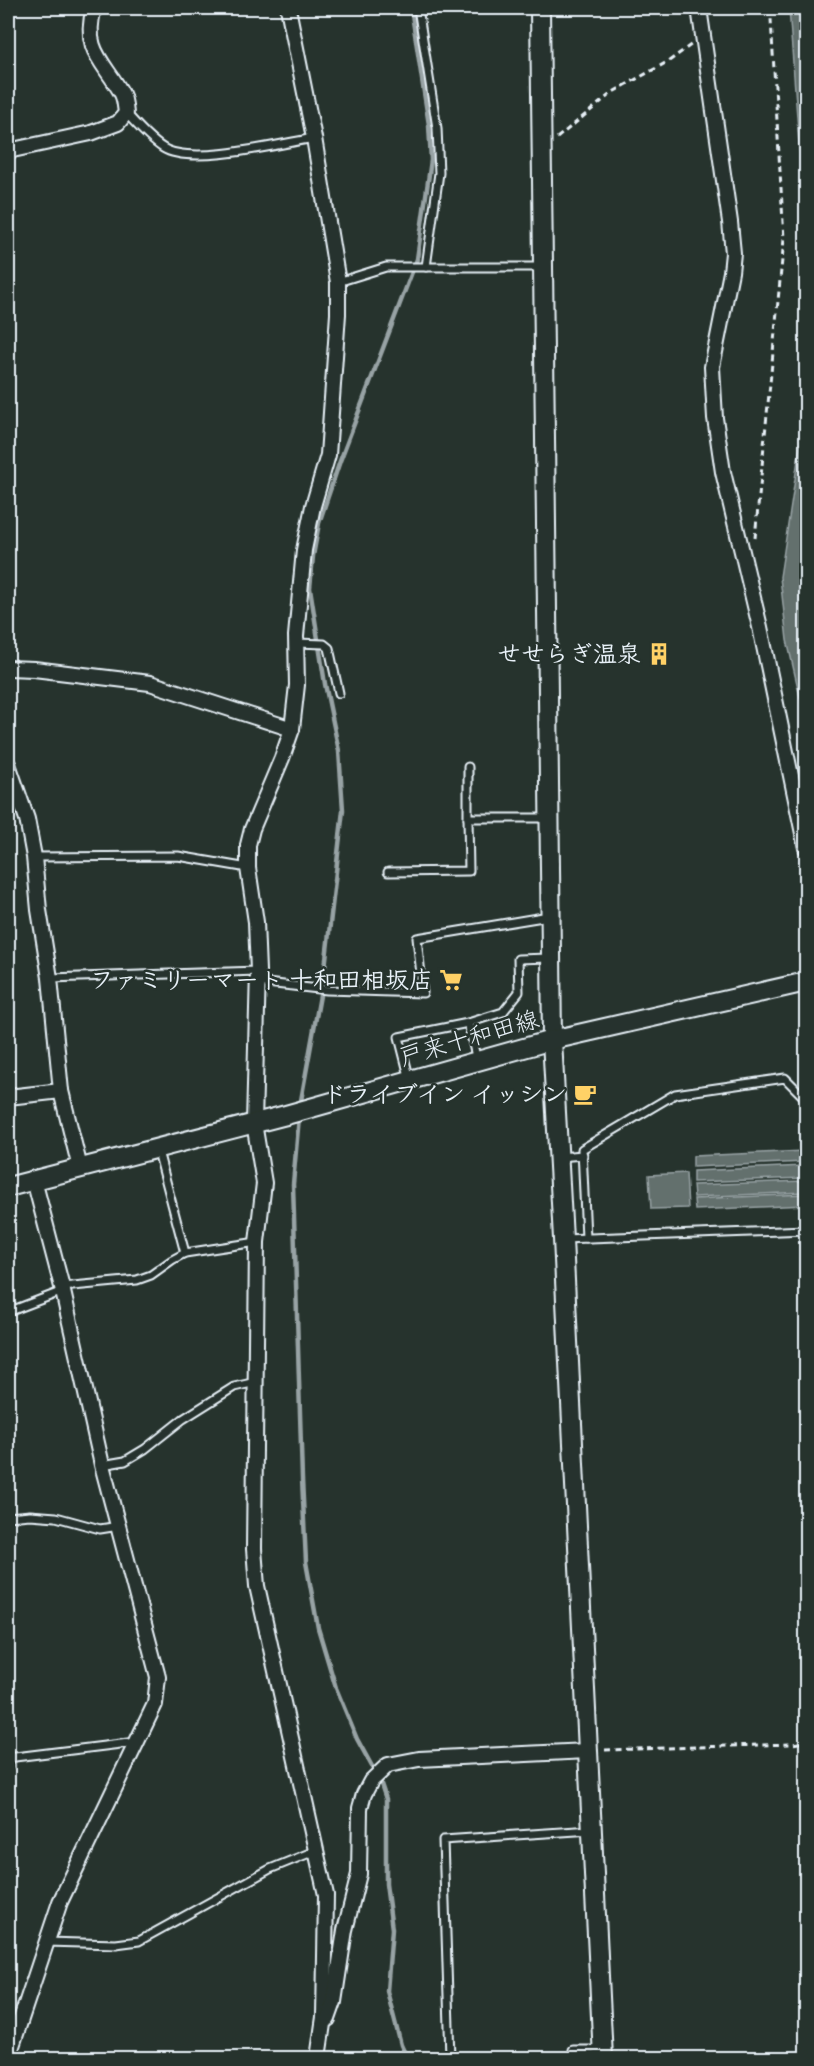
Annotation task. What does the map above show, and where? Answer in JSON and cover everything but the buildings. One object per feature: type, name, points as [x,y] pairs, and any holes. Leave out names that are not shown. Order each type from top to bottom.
[{"type":"street","points":[[8,151],[91,133],[118,123],[126,113],[123,96],[100,63],[93,45],[90,30],[94,8]]},
{"type":"street","points":[[288,8],[314,138],[338,282],[328,455],[313,506],[304,550],[297,643],[297,685],[292,729],[252,829],[248,845],[248,868],[256,922],[258,977],[254,1123],[264,1183],[257,1242],[254,1549],[257,1586],[326,1895],[323,2025],[318,2058]]},
{"type":"street","points":[[540,8],[552,1040],[602,2054]]},
{"type":"street","points":[[699,8],[733,253],[712,367],[715,418],[723,472],[760,627],[807,848]]},
{"type":"street","points":[[8,668],[150,683],[292,729]]},
{"type":"street","points":[[8,764],[27,819],[34,857],[39,910],[50,978],[61,1091],[80,1168]]},
{"type":"street","name":"戸来十和田線","points":[[8,1187],[310,1109],[552,1040],[807,982]]},
{"type":"street","points":[[8,1097],[61,1091]]},
{"type":"street","points":[[8,2058],[60,1902],[155,1704],[158,1677],[102,1465],[63,1289],[34,1180]]},
{"type":"street","points":[[323,2025],[331,2015],[345,1930],[359,1874],[360,1808],[364,1794],[375,1777],[388,1765],[419,1759],[588,1750]]},
{"type":"lane","points":[[418,8],[437,128],[439,173],[426,267]]},
{"type":"lane","points":[[126,113],[164,149],[182,154],[207,155],[314,138]]},
{"type":"lane","points":[[338,282],[386,267],[543,267]]},
{"type":"lane","points":[[297,643],[324,644],[329,648],[339,693]]},
{"type":"lane","points":[[387,872],[469,871],[468,767]]},
{"type":"lane","points":[[468,818],[549,818]]},
{"type":"lane","points":[[34,857],[178,856],[248,868]]},
{"type":"lane","points":[[50,978],[258,977],[327,990],[423,993],[417,938],[550,916]]},
{"type":"lane","points":[[410,1080],[399,1037],[468,1023],[503,1012],[519,993],[518,959],[551,958]]},
{"type":"lane","points":[[468,1023],[477,1061]]},
{"type":"lane","points":[[586,1238],[582,1149],[675,1094],[785,1078],[807,1099]]},
{"type":"lane","points":[[157,1149],[185,1253]]},
{"type":"lane","points":[[559,1157],[583,1155]]},
{"type":"lane","points":[[563,1239],[807,1230]]},
{"type":"lane","points":[[8,1311],[63,1289],[137,1280],[151,1275],[185,1253],[257,1242]]},
{"type":"lane","points":[[102,1465],[124,1461],[145,1449],[183,1419],[234,1386],[256,1382]]},
{"type":"lane","points":[[8,1517],[56,1516],[100,1529],[118,1526]]},
{"type":"lane","points":[[8,1767],[9,1762],[15,1757],[137,1742]]},
{"type":"lane","points":[[8,1788],[8,1804]]},
{"type":"lane","points":[[450,2058],[443,1840],[592,1830]]},
{"type":"lane","points":[[46,1942],[116,1944],[140,1941],[270,1869],[317,1850]]},
{"type":"lane","points":[[573,2058],[573,2050],[602,2054]]},
{"type":"path","points":[[754,549],[784,239],[771,19],[768,8]]},
{"type":"path","points":[[543,147],[613,92],[669,61],[703,36]]},
{"type":"path","points":[[588,1750],[791,1744],[799,1743],[807,1737]]},
{"type":"shaded area","points":[[789,8],[806,8],[806,723],[787,640],[780,577],[803,427],[805,226]]},
{"type":"shaded area","points":[[804,1151],[805,1162],[693,1167],[693,1156]]},
{"type":"shaded area","points":[[804,1166],[805,1178],[693,1182],[693,1171]]},
{"type":"shaded area","points":[[686,1173],[688,1208],[651,1209],[649,1175]]},
{"type":"shaded area","points":[[804,1181],[805,1192],[694,1197],[693,1185]]},
{"type":"shaded area","points":[[805,1194],[806,1205],[695,1210],[694,1199]]},
{"type":"waterway","points":[[300,1106],[325,968],[343,810],[339,751],[325,684],[310,588],[313,556],[319,523],[340,461],[417,259],[431,160],[429,125],[411,8]]},
{"type":"waterway","points":[[299,1117],[293,1184],[306,1562],[318,1628],[336,1688],[357,1739],[380,1781],[386,1799],[386,1884],[392,1929],[387,1991],[401,2045],[407,2058]]},
{"type":"place","name":"せせらぎ温泉","points":[[659,654]]},
{"type":"place","name":"ファミリーマート 十和田相坂店","points":[[451,980]]},
{"type":"place","name":"ドライブイン イッシン","points":[[585,1094]]}]
